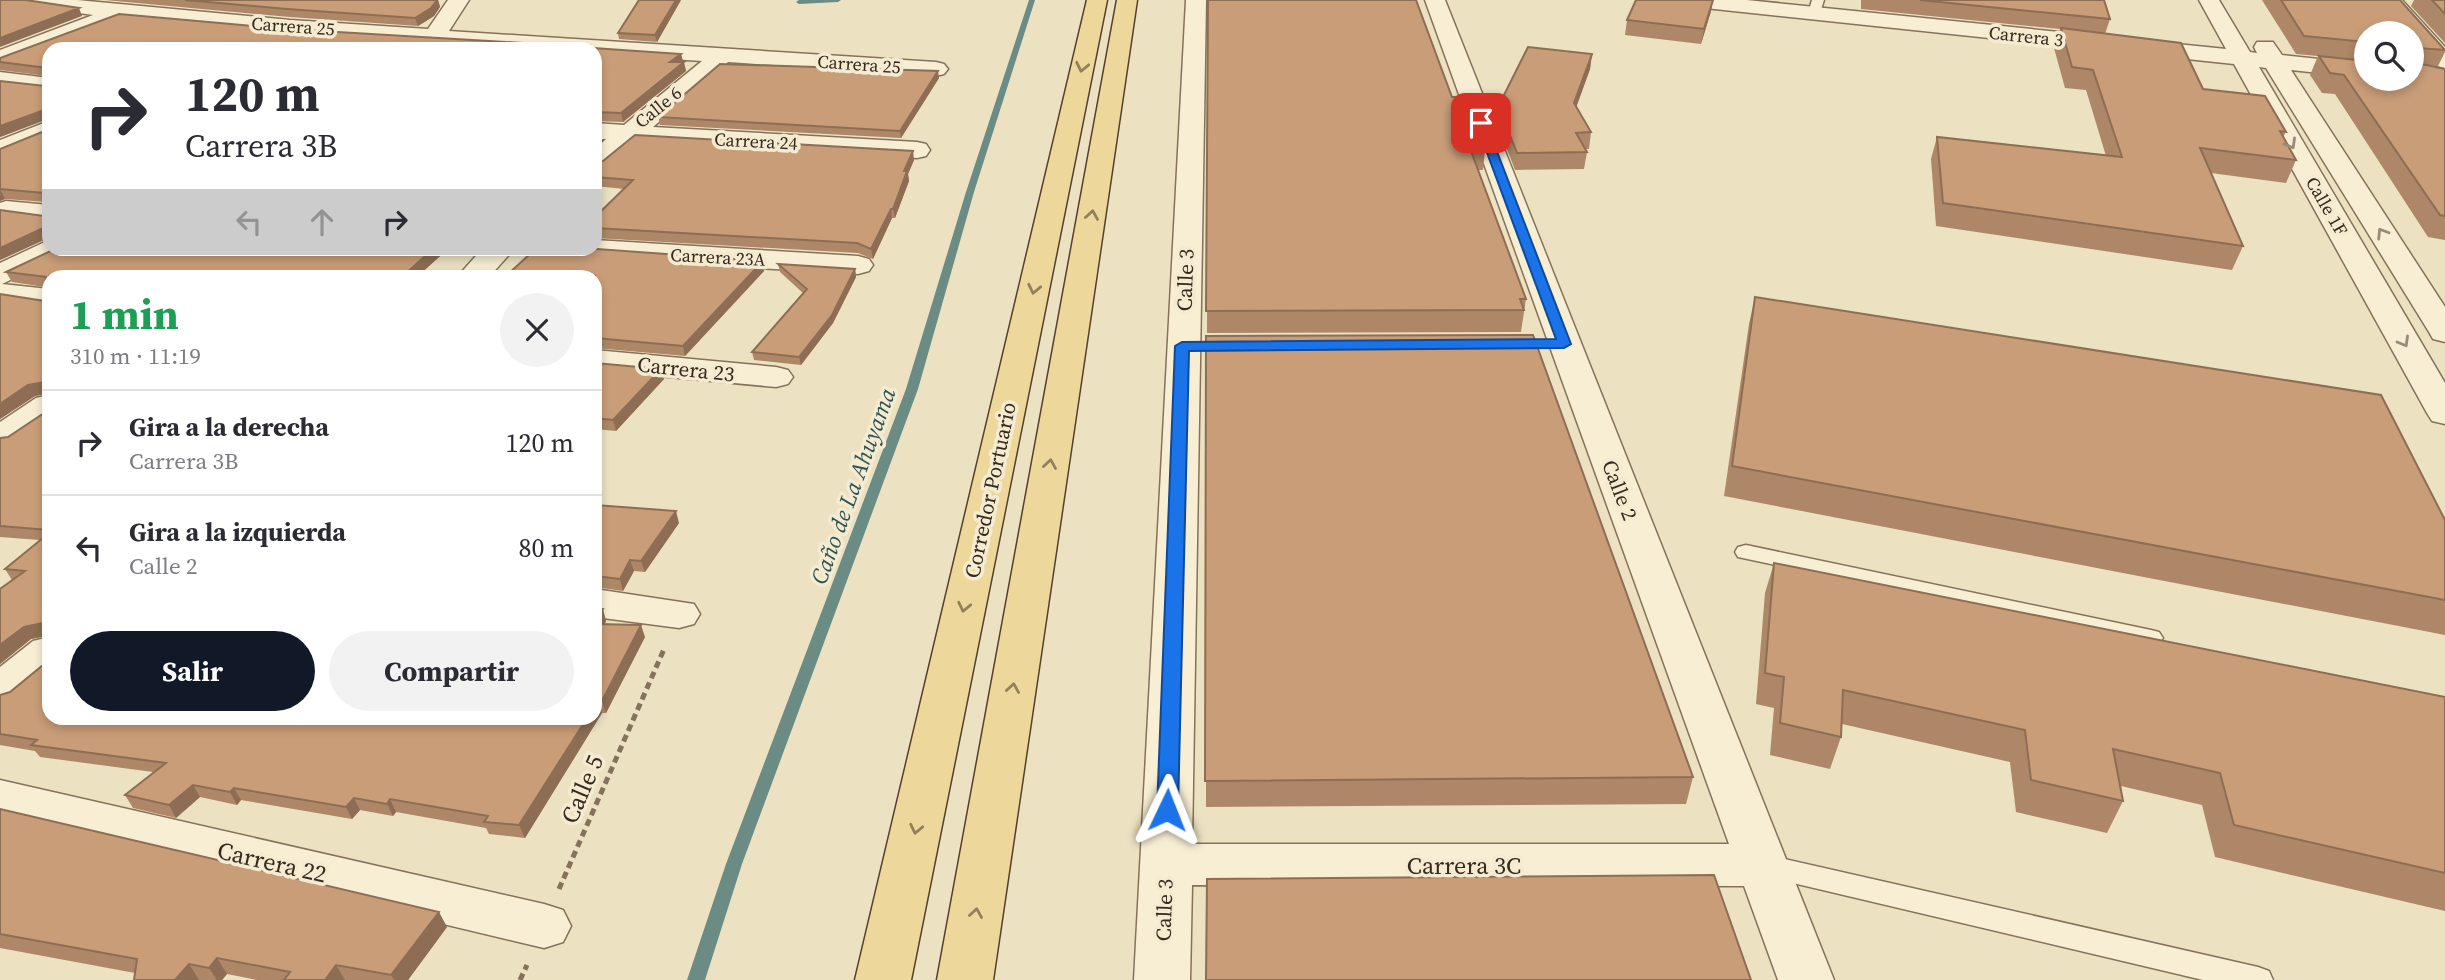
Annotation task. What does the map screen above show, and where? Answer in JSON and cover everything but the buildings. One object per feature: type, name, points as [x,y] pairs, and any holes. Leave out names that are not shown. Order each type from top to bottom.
[{"type":"main road","name":"Corredor Portuario","points":[[883,980],[1097,0]]},
{"type":"main road","points":[[965,980],[1127,0]]},
{"type":"street","name":"Carrera 25","points":[[29,0],[120,12],[290,27],[435,35],[479,42]]},
{"type":"street","points":[[0,58],[153,0]]},
{"type":"street","points":[[435,35],[459,0]]},
{"type":"street","name":"Calle 3","points":[[1162,980],[1166,864],[1196,346],[1196,0]]},
{"type":"street","name":"Calle 2","points":[[1435,0],[1551,344],[1806,980]]},
{"type":"street","name":"Carrera 3","points":[[1686,0],[1816,7],[2354,70]]},
{"type":"street","name":"Calle 1F","points":[[2209,0],[2444,408]]},
{"type":"street","name":"Calle 1F","points":[[2238,0],[2445,332]]},
{"type":"street","points":[[2390,0],[2441,73]]},
{"type":"street","points":[[255,42],[290,27]]},
{"type":"street","name":"Carrera 25","points":[[602,49],[936,69]]},
{"type":"street","name":"Calle 6","points":[[602,155],[723,55]]},
{"type":"street","points":[[0,79],[42,84]]},
{"type":"street","points":[[0,149],[42,131]]},
{"type":"street","name":"Carrera 24","points":[[602,131],[917,150]]},
{"type":"street","points":[[6,210],[42,213]]},
{"type":"street","name":"Carrera 23A","points":[[602,249],[858,265]]},
{"type":"street","points":[[0,275],[42,254]]},
{"type":"street","points":[[479,270],[492,256]]},
{"type":"street","points":[[2357,258],[2402,264]]},
{"type":"street","points":[[0,293],[42,298]]},
{"type":"street","name":"Carrera 23","points":[[602,361],[776,377]]},
{"type":"street","points":[[0,438],[42,410]]},
{"type":"street","points":[[602,604],[679,614]]},
{"type":"street","points":[[0,691],[42,658]]},
{"type":"street","name":"Carrera 22","points":[[0,799],[544,926]]},
{"type":"street","name":"Carrera 3C","points":[[1166,864],[1762,865]]},
{"type":"lane","points":[[1746,552],[2176,644]]},
{"type":"lane","points":[[1762,865],[2259,980]]},
{"type":"path","name":"Calle 5","points":[[520,980],[679,614]]},
{"type":"waterway","points":[[799,2],[838,0]]},
{"type":"waterway","name":"Caño de La Ahuyama","points":[[696,980],[734,864],[912,389],[970,192],[1032,0]]},
{"type":"route","points":[[1167,810],[1182,346],[1564,344],[1481,123]]}]
